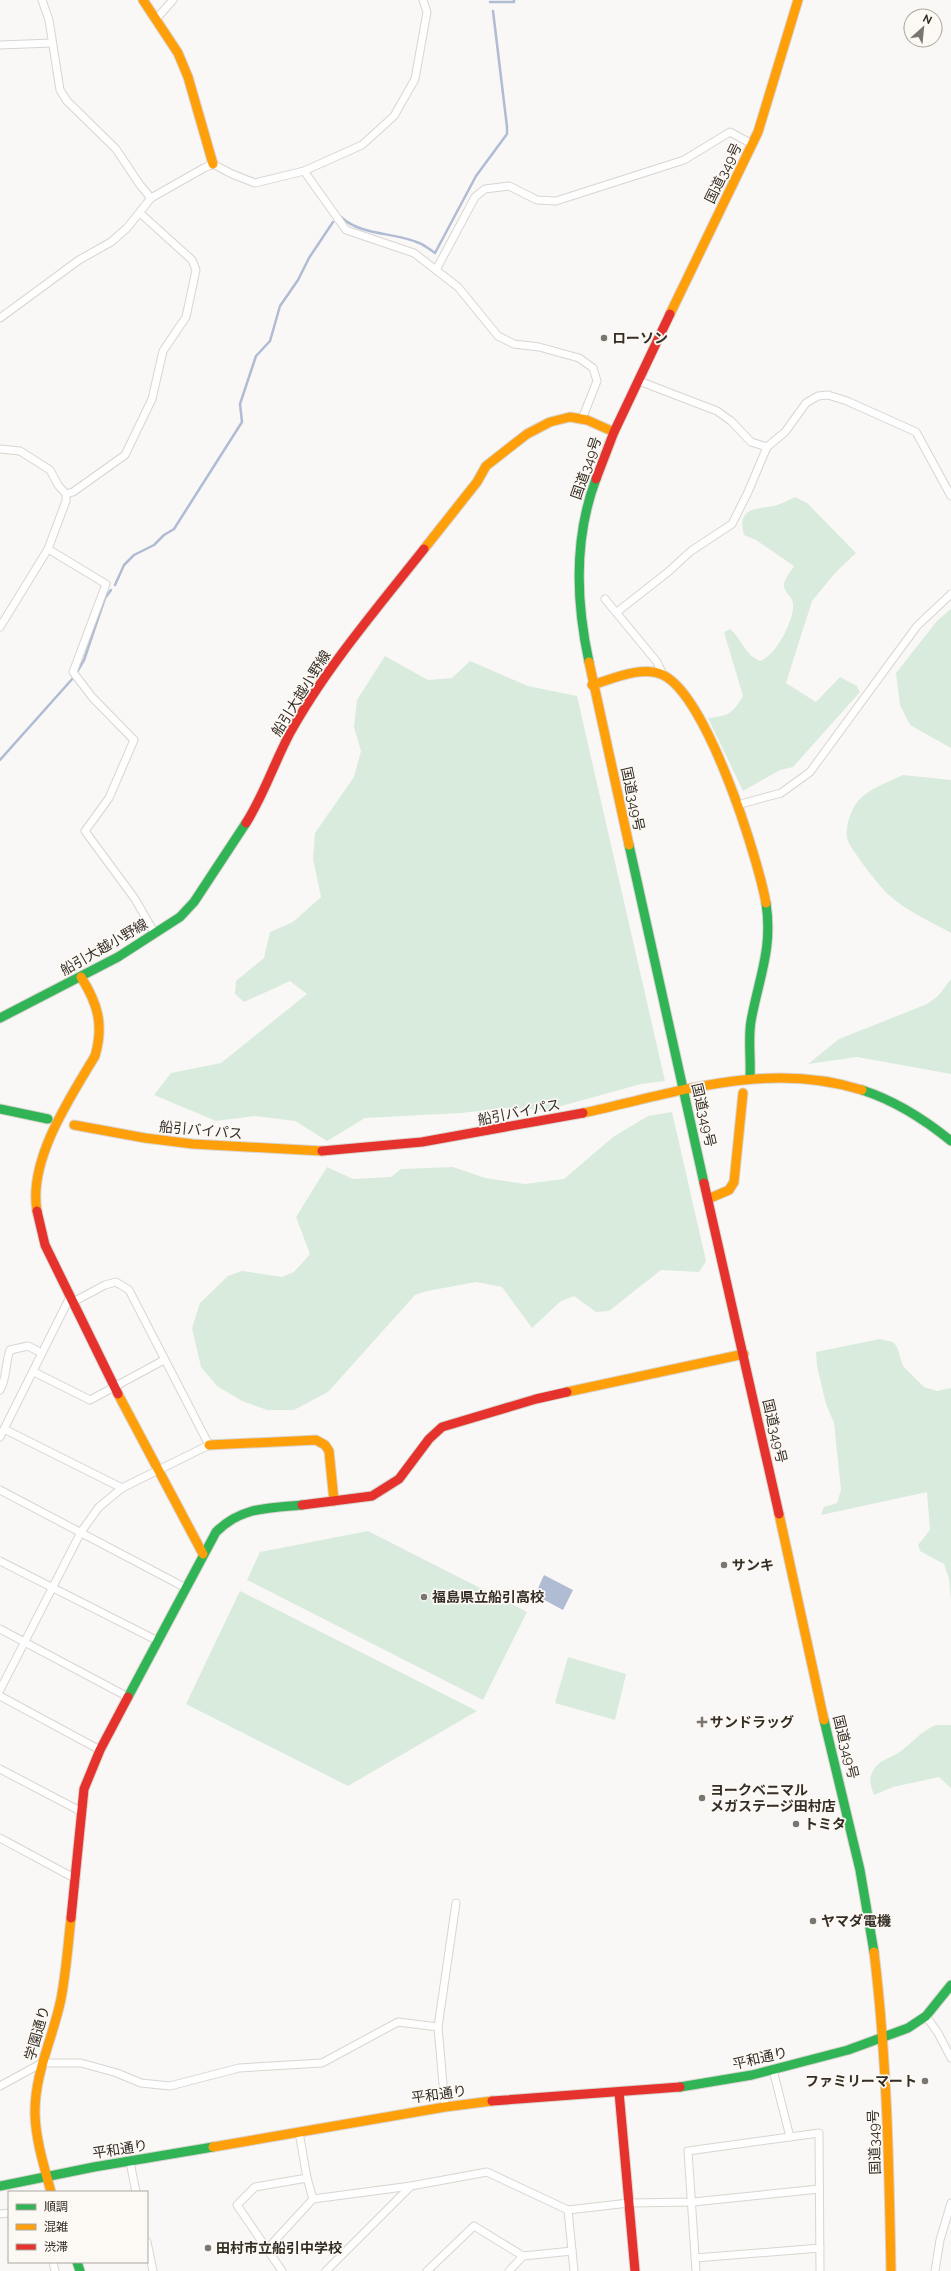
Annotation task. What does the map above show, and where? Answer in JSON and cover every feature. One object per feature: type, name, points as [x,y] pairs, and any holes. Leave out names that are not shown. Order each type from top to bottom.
[{"type":"main road","points":[[143,0],[178,53],[188,77],[213,164]]},
{"type":"main road","name":"国道349号","points":[[798,0],[769,99],[752,144],[614,432],[593,487],[580,550],[581,627],[592,685],[685,1090],[825,1723],[860,1870],[873,1946],[882,2038],[888,2132],[891,2271]]},
{"type":"main road","name":"船引大越小野線","points":[[0,1018],[81,977],[155,934],[180,917],[194,902],[254,810],[290,733],[320,687],[359,632],[477,482],[487,465],[506,450],[550,422],[561,417],[582,419],[614,432]]},
{"type":"main road","points":[[592,685],[640,673],[650,672],[663,675],[671,679],[678,687],[718,754],[737,805],[763,888],[769,925],[769,940],[750,1024],[750,1076]]},
{"type":"main road","points":[[81,977],[96,999],[100,1013],[102,1028],[100,1044],[96,1056],[42,1155],[35,1192],[39,1229],[44,1245],[114,1387],[203,1554]]},
{"type":"main road","name":"船引バイパス","points":[[74,1125],[165,1142],[228,1148],[317,1151],[400,1146],[471,1136],[546,1122],[750,1076],[795,1076],[842,1083],[879,1095],[909,1110],[951,1141]]},
{"type":"main road","points":[[708,1199],[724,1194],[729,1190],[734,1182],[743,1093]]},
{"type":"main road","points":[[0,1110],[48,1119]]},
{"type":"main road","name":"学園通り","points":[[51,2191],[38,2144],[35,2114],[37,2088],[42,2063],[61,1998],[76,1880],[84,1789],[100,1750],[184,1587],[203,1554],[222,1526],[239,1514],[274,1507],[358,1499],[385,1490],[399,1479],[419,1450],[442,1427],[470,1416],[578,1390],[744,1354]]},
{"type":"main road","points":[[209,1445],[316,1440],[325,1445],[329,1451],[334,1501]]},
{"type":"main road","name":"平和通り","points":[[0,2186],[445,2107],[521,2098],[677,2088],[722,2081],[773,2070],[848,2050],[908,2028],[926,2016],[951,1985]]},
{"type":"main road","points":[[619,2092],[635,2271]]},
{"type":"street","points":[[42,0],[49,20],[60,90],[67,101],[116,149],[140,185],[151,198]]},
{"type":"street","points":[[156,19],[173,0]]},
{"type":"street","points":[[0,318],[79,260],[111,242],[140,213],[151,198],[213,164],[232,174],[255,183],[304,171],[362,145],[394,116],[415,79],[427,12],[423,0]]},
{"type":"street","points":[[0,46],[52,43]]},
{"type":"street","points":[[436,270],[475,198],[484,189],[509,186],[537,200],[556,201],[684,160],[730,132],[752,144]]},
{"type":"street","points":[[304,171],[346,230],[414,253],[458,288],[492,330],[505,340],[579,358],[593,368],[597,381],[582,419]]},
{"type":"street","points":[[66,494],[73,492],[125,455],[152,399],[163,351],[186,317],[196,270],[192,260],[140,213]]},
{"type":"street","points":[[639,381],[716,411],[731,422],[751,442],[767,447]]},
{"type":"street","points":[[616,612],[668,572],[690,551],[732,524],[748,492],[767,447],[785,432],[806,403],[818,396],[828,395],[890,418],[916,432],[951,496]]},
{"type":"street","points":[[0,449],[20,451],[42,464],[50,470],[58,485],[66,494]]},
{"type":"street","points":[[0,628],[48,549],[63,514],[66,494]]},
{"type":"street","points":[[48,549],[106,584],[73,672],[92,697],[134,740],[109,798],[85,831],[135,899],[155,934]]},
{"type":"street","points":[[737,805],[781,794],[810,772],[917,626],[951,594]]},
{"type":"street","points":[[605,599],[657,662],[663,675]]},
{"type":"street","points":[[0,1437],[34,1372],[42,1353],[72,1300],[105,1285],[116,1282],[129,1290],[209,1445],[122,1488],[99,1507],[81,1532],[54,1588],[0,1690]]},
{"type":"street","points":[[0,1390],[3,1385],[6,1360],[10,1350],[28,1346],[42,1353]]},
{"type":"street","points":[[34,1372],[90,1400],[164,1360]]},
{"type":"street","points":[[4,1429],[122,1488]]},
{"type":"street","points":[[0,1490],[184,1587]]},
{"type":"street","points":[[0,1561],[158,1640]]},
{"type":"street","points":[[0,1629],[128,1696]]},
{"type":"street","points":[[0,1696],[100,1750]]},
{"type":"street","points":[[0,1769],[82,1812]]},
{"type":"street","points":[[0,1838],[76,1880]]},
{"type":"street","points":[[445,2107],[438,2026],[456,1903]]},
{"type":"street","points":[[926,2016],[938,2033],[951,2058]]},
{"type":"street","points":[[0,2086],[42,2063],[81,2062],[117,2073],[141,2083],[170,2086],[240,2068],[322,2063],[398,2022],[438,2026]]},
{"type":"street","points":[[773,2070],[790,2137]]},
{"type":"street","points":[[299,2132],[307,2178],[313,2199]]},
{"type":"street","points":[[696,2271],[694,2258],[693,2202],[688,2151],[819,2133],[820,2271]]},
{"type":"street","points":[[130,2162],[136,2191]]},
{"type":"street","points":[[267,2249],[313,2199],[411,2186],[488,2172],[568,2210],[630,2203],[693,2202],[819,2188]]},
{"type":"street","points":[[282,2271],[237,2205],[255,2187],[307,2178]]},
{"type":"street","points":[[326,2271],[411,2186]]},
{"type":"street","points":[[935,2271],[940,2240],[951,2203]]},
{"type":"street","points":[[568,2210],[574,2271]]},
{"type":"street","points":[[427,2271],[474,2226],[523,2256],[572,2251]]},
{"type":"street","points":[[148,2247],[153,2271]]},
{"type":"street","points":[[694,2258],[820,2248]]},
{"type":"street","points":[[509,2271],[523,2256]]},
{"type":"green space","points":[[795,497],[807,503],[856,553],[836,572],[812,601],[786,683],[816,702],[840,677],[857,686],[860,692],[793,767],[780,770],[743,791],[708,718],[730,713],[743,696],[724,632],[730,629],[738,637],[747,651],[760,661],[772,653],[783,637],[791,619],[793,602],[784,588],[784,583],[794,566],[756,540],[744,535],[742,525],[743,518],[751,511],[777,505]]},
{"type":"green space","points":[[951,609],[951,748],[910,725],[900,705],[896,673],[937,621]]},
{"type":"green space","points":[[385,656],[428,680],[452,678],[470,661],[528,686],[577,696],[665,1081],[641,1084],[547,1110],[506,1108],[461,1113],[365,1118],[327,1141],[295,1121],[255,1116],[216,1121],[154,1095],[171,1073],[221,1063],[307,994],[290,981],[244,1002],[235,994],[236,981],[264,958],[270,932],[293,922],[321,897],[313,859],[315,833],[354,777],[361,751],[354,727],[357,700]]},
{"type":"green space","points":[[903,775],[951,780],[951,933],[911,911],[889,895],[872,876],[847,838],[849,818],[858,801],[873,789]]},
{"type":"green space","points":[[951,979],[951,1074],[857,1057],[808,1064],[839,1039],[927,1004],[938,996]]},
{"type":"green space","points":[[672,1112],[706,1261],[699,1272],[661,1270],[609,1311],[596,1312],[574,1296],[561,1301],[532,1328],[502,1287],[476,1282],[427,1291],[415,1295],[328,1392],[294,1410],[267,1410],[242,1401],[217,1386],[201,1367],[192,1328],[200,1303],[228,1276],[242,1271],[282,1277],[294,1272],[310,1254],[296,1217],[327,1167],[353,1179],[391,1177],[401,1169],[453,1167],[485,1178],[525,1184],[564,1179],[613,1137],[648,1116]]},
{"type":"green space","points":[[880,1339],[893,1342],[897,1347],[903,1366],[924,1387],[937,1391],[951,1388],[951,1601],[949,1579],[944,1564],[920,1551],[918,1545],[930,1530],[927,1492],[821,1515],[824,1507],[837,1503],[841,1490],[834,1423],[826,1404],[817,1366],[816,1352]]},
{"type":"green space","points":[[368,1531],[527,1612],[483,1700],[247,1580],[260,1552]]},
{"type":"green space","points":[[240,1591],[477,1711],[348,1786],[186,1704]]},
{"type":"green space","points":[[568,1657],[626,1674],[615,1720],[555,1703]]},
{"type":"green space","points":[[936,1725],[951,1725],[951,1788],[939,1777],[893,1787],[874,1795],[870,1780],[871,1774],[875,1767],[881,1762],[895,1755],[920,1734]]},
{"type":"water","points":[[544,1575],[573,1590],[563,1610],[535,1595]]},
{"type":"waterway","points":[[490,2],[514,2],[514,0]]},
{"type":"waterway","points":[[341,217],[358,228],[410,240],[423,245],[435,253],[476,176],[507,134],[493,11]]},
{"type":"waterway","points":[[115,585],[124,565],[134,555],[154,545],[164,535],[174,529],[242,422],[240,404],[256,356],[270,341],[280,306],[298,280],[309,258],[333,222]]},
{"type":"waterway","points":[[77,672],[84,660],[105,598],[111,590]]},
{"type":"waterway","points":[[0,760],[74,677]]},
{"type":"traffic: fast","points":[[589,662],[582,616],[579,570],[584,524],[596,479]]},
{"type":"traffic: fast","points":[[0,1018],[118,957],[180,917],[194,902],[246,823]]},
{"type":"traffic: fast","points":[[629,845],[704,1183]]},
{"type":"traffic: fast","points":[[750,1076],[751,1021],[764,963],[768,935],[766,903]]},
{"type":"traffic: fast","points":[[862,1090],[874,1094],[909,1111],[951,1141]]},
{"type":"traffic: fast","points":[[0,1109],[48,1119]]},
{"type":"traffic: fast","points":[[128,1697],[216,1532],[225,1524],[245,1513],[266,1508],[302,1505]]},
{"type":"traffic: fast","points":[[824,1720],[860,1870],[874,1952]]},
{"type":"traffic: fast","points":[[680,2087],[752,2075],[848,2050],[908,2028],[926,2016],[951,1985]]},
{"type":"traffic: fast","points":[[0,2186],[94,2167],[213,2147]]},
{"type":"traffic: fast","points":[[77,2263],[80,2271]]},
{"type":"traffic: slow","points":[[143,0],[178,53],[188,77],[213,164]]},
{"type":"traffic: slow","points":[[670,314],[758,132],[798,0]]},
{"type":"traffic: slow","points":[[424,549],[477,482],[486,466],[527,434],[550,422],[570,417],[587,420],[614,432]]},
{"type":"traffic: slow","points":[[589,662],[629,845]]},
{"type":"traffic: slow","points":[[592,685],[627,674],[637,672],[655,672],[663,675],[680,689],[696,713],[713,744],[728,779],[752,850],[766,903]]},
{"type":"traffic: slow","points":[[37,1211],[36,1191],[39,1171],[45,1151],[53,1130],[95,1056],[98,1045],[98,1015],[92,996],[81,977]]},
{"type":"traffic: slow","points":[[583,1113],[687,1089],[756,1079],[791,1078],[827,1082],[862,1090]]},
{"type":"traffic: slow","points":[[708,1199],[729,1190],[734,1182],[743,1093]]},
{"type":"traffic: slow","points":[[74,1125],[145,1138],[193,1144],[322,1151]]},
{"type":"traffic: slow","points":[[567,1392],[744,1354]]},
{"type":"traffic: slow","points":[[118,1394],[203,1554]]},
{"type":"traffic: slow","points":[[209,1445],[316,1440],[325,1445],[329,1451],[334,1501]]},
{"type":"traffic: slow","points":[[779,1514],[824,1720]]},
{"type":"traffic: slow","points":[[51,2191],[37,2134],[35,2115],[36,2100],[41,2071],[61,1999],[66,1969],[71,1918]]},
{"type":"traffic: slow","points":[[874,1952],[885,2071],[891,2271]]},
{"type":"traffic: slow","points":[[213,2147],[445,2107],[492,2101]]},
{"type":"traffic: jam","points":[[596,479],[614,432],[670,314]]},
{"type":"traffic: jam","points":[[246,823],[290,733],[319,685],[424,549]]},
{"type":"traffic: jam","points":[[322,1151],[422,1142],[583,1113]]},
{"type":"traffic: jam","points":[[704,1183],[779,1514]]},
{"type":"traffic: jam","points":[[37,1211],[45,1245],[118,1394]]},
{"type":"traffic: jam","points":[[302,1505],[372,1496],[399,1479],[429,1439],[442,1427],[536,1399],[567,1392]]},
{"type":"traffic: jam","points":[[71,1918],[84,1789],[100,1750],[128,1697]]},
{"type":"traffic: jam","points":[[492,2101],[680,2087]]},
{"type":"traffic: jam","points":[[619,2092],[635,2271]]},
{"type":"place","name":"ローソン","points":[[604,338]]},
{"type":"place","name":"サンキ","points":[[724,1565]]},
{"type":"place","name":"福島県立船引高校","points":[[424,1597]]},
{"type":"place","name":"サンドラッグ","points":[[702,1722]]},
{"type":"place","name":"ヨークベニマル メガステージ田村店","points":[[702,1798]]},
{"type":"place","name":"トミタ","points":[[796,1824]]},
{"type":"place","name":"ヤマダ電機","points":[[813,1921]]},
{"type":"place","name":"ファミリーマート","points":[[925,2081]]},
{"type":"place","name":"田村市立船引中学校","points":[[208,2248]]}]
